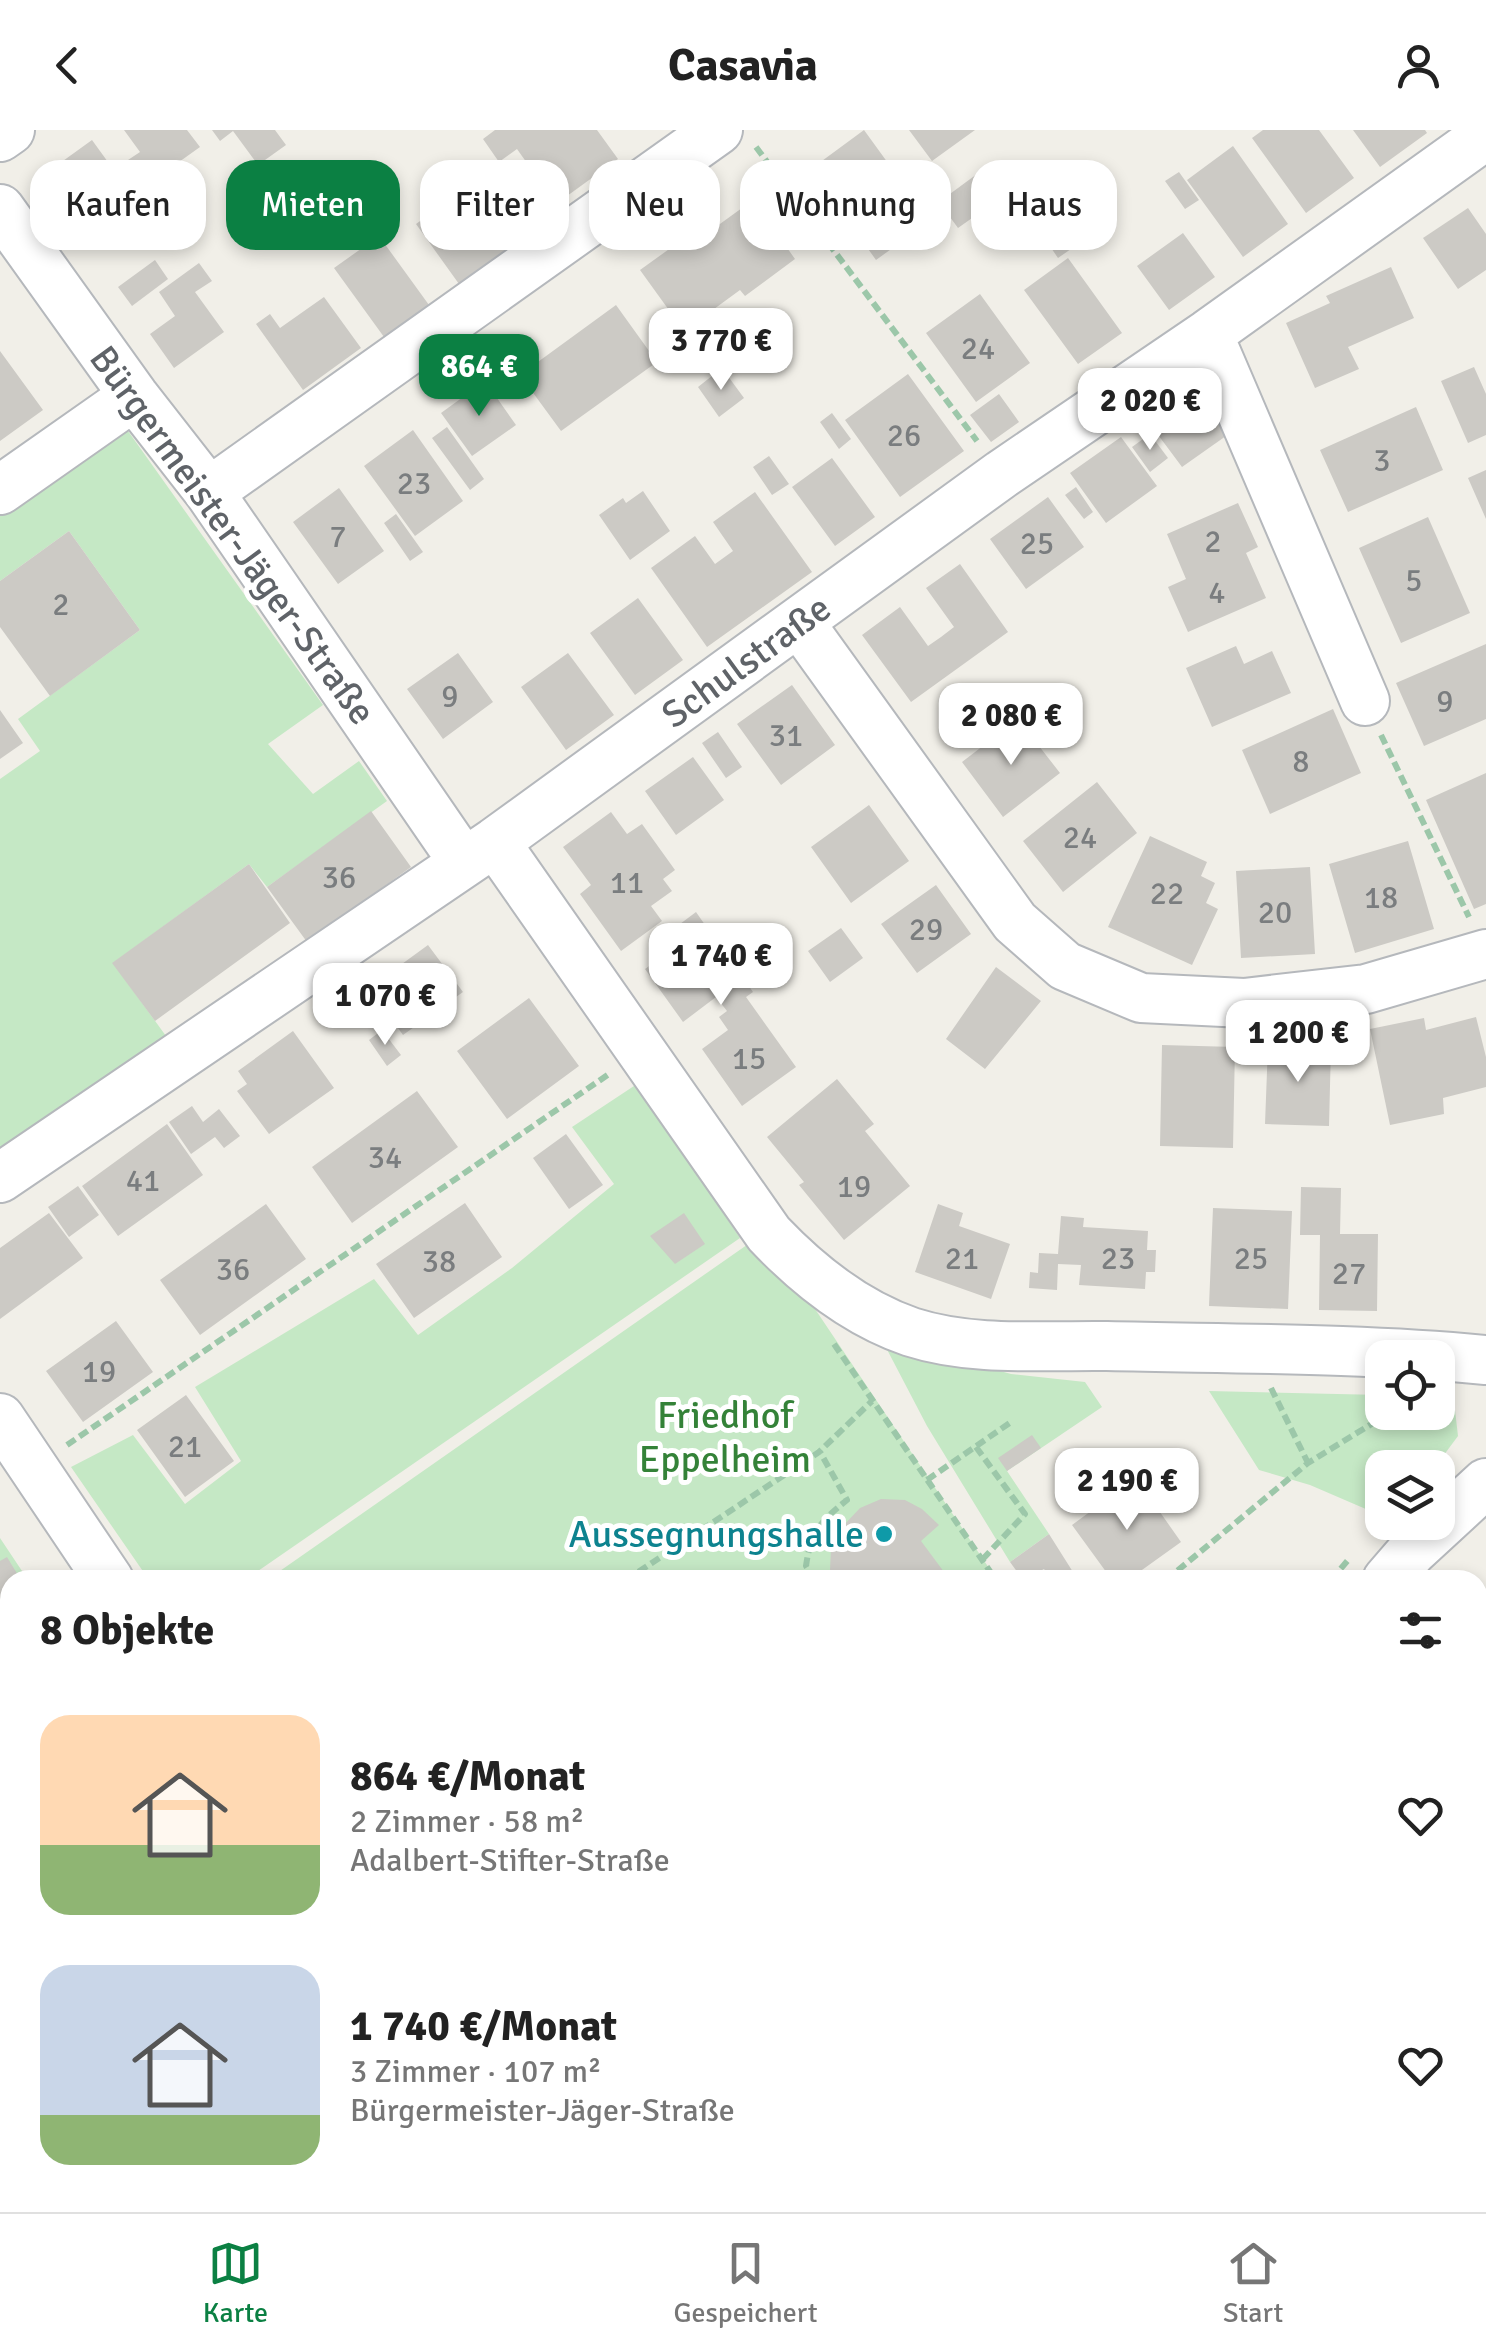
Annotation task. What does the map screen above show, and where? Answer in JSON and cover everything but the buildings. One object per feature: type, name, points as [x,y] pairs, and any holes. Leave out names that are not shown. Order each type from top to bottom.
[{"type":"street","points":[[0,137],[10,130]]},
{"type":"street","name":"Schulstraße","points":[[0,1178],[479,852],[1002,474],[1208,334],[1486,135]]},
{"type":"street","points":[[209,492],[735,136]]},
{"type":"street","name":"Bürgermeister-Jäger-Straße","points":[[0,209],[134,396],[479,852],[643,1050],[769,1234],[830,1290],[877,1318],[914,1333],[970,1344],[1252,1349],[1486,1360]]},
{"type":"street","points":[[1208,334],[1365,702]]},
{"type":"street","points":[[0,490],[134,396]]},
{"type":"street","points":[[799,622],[1015,922],[1065,966],[1141,998],[1244,1003],[1366,990],[1486,954]]},
{"type":"street","points":[[0,1418],[102,1570]]},
{"type":"street","points":[[1396,1570],[1486,1483]]},
{"type":"path","points":[[735,136],[1002,474]]},
{"type":"path","points":[[1365,702],[1486,954]]},
{"type":"path","points":[[35,1467],[643,1050]]},
{"type":"path","points":[[826,1332],[989,1570]]},
{"type":"path","points":[[1252,1349],[1308,1463]]},
{"type":"path","points":[[641,1570],[820,1452],[872,1402]]},
{"type":"path","points":[[927,1480],[1011,1422]]},
{"type":"path","points":[[1178,1570],[1308,1463],[1365,1428]]},
{"type":"path","points":[[976,1447],[1025,1514],[982,1561]]},
{"type":"path","points":[[809,1570],[806,1566],[810,1540],[822,1520],[847,1500],[820,1452]]},
{"type":"green space","points":[[123,424],[323,705],[268,744],[313,794],[359,761],[387,801],[267,887],[249,864],[113,963],[166,1036],[0,1150],[0,779],[40,751],[18,719],[140,630],[69,531],[0,581],[0,514]]},
{"type":"green space","points":[[637,1084],[740,1238],[259,1570],[142,1570],[71,1467],[133,1435],[185,1504],[241,1461],[195,1387],[374,1279],[418,1335],[512,1268],[614,1184],[572,1127]]},
{"type":"green space","name":"Friedhof Eppelheim","points":[[764,1233],[990,1570],[281,1570]]},
{"type":"green space","points":[[881,1338],[1011,1374],[1085,1382],[1102,1407],[1007,1471],[1049,1534],[1010,1562],[927,1426]]},
{"type":"green space","points":[[1209,1391],[1365,1395],[1365,1430],[1455,1430],[1455,1410],[1458,1436],[1448,1450],[1365,1450],[1365,1509],[1310,1485],[1259,1470]]},
{"type":"green space","points":[[0,1538],[21,1570],[0,1570]]},
{"type":"place","name":"Aussegnungshalle","points":[[884,1534]]}]
